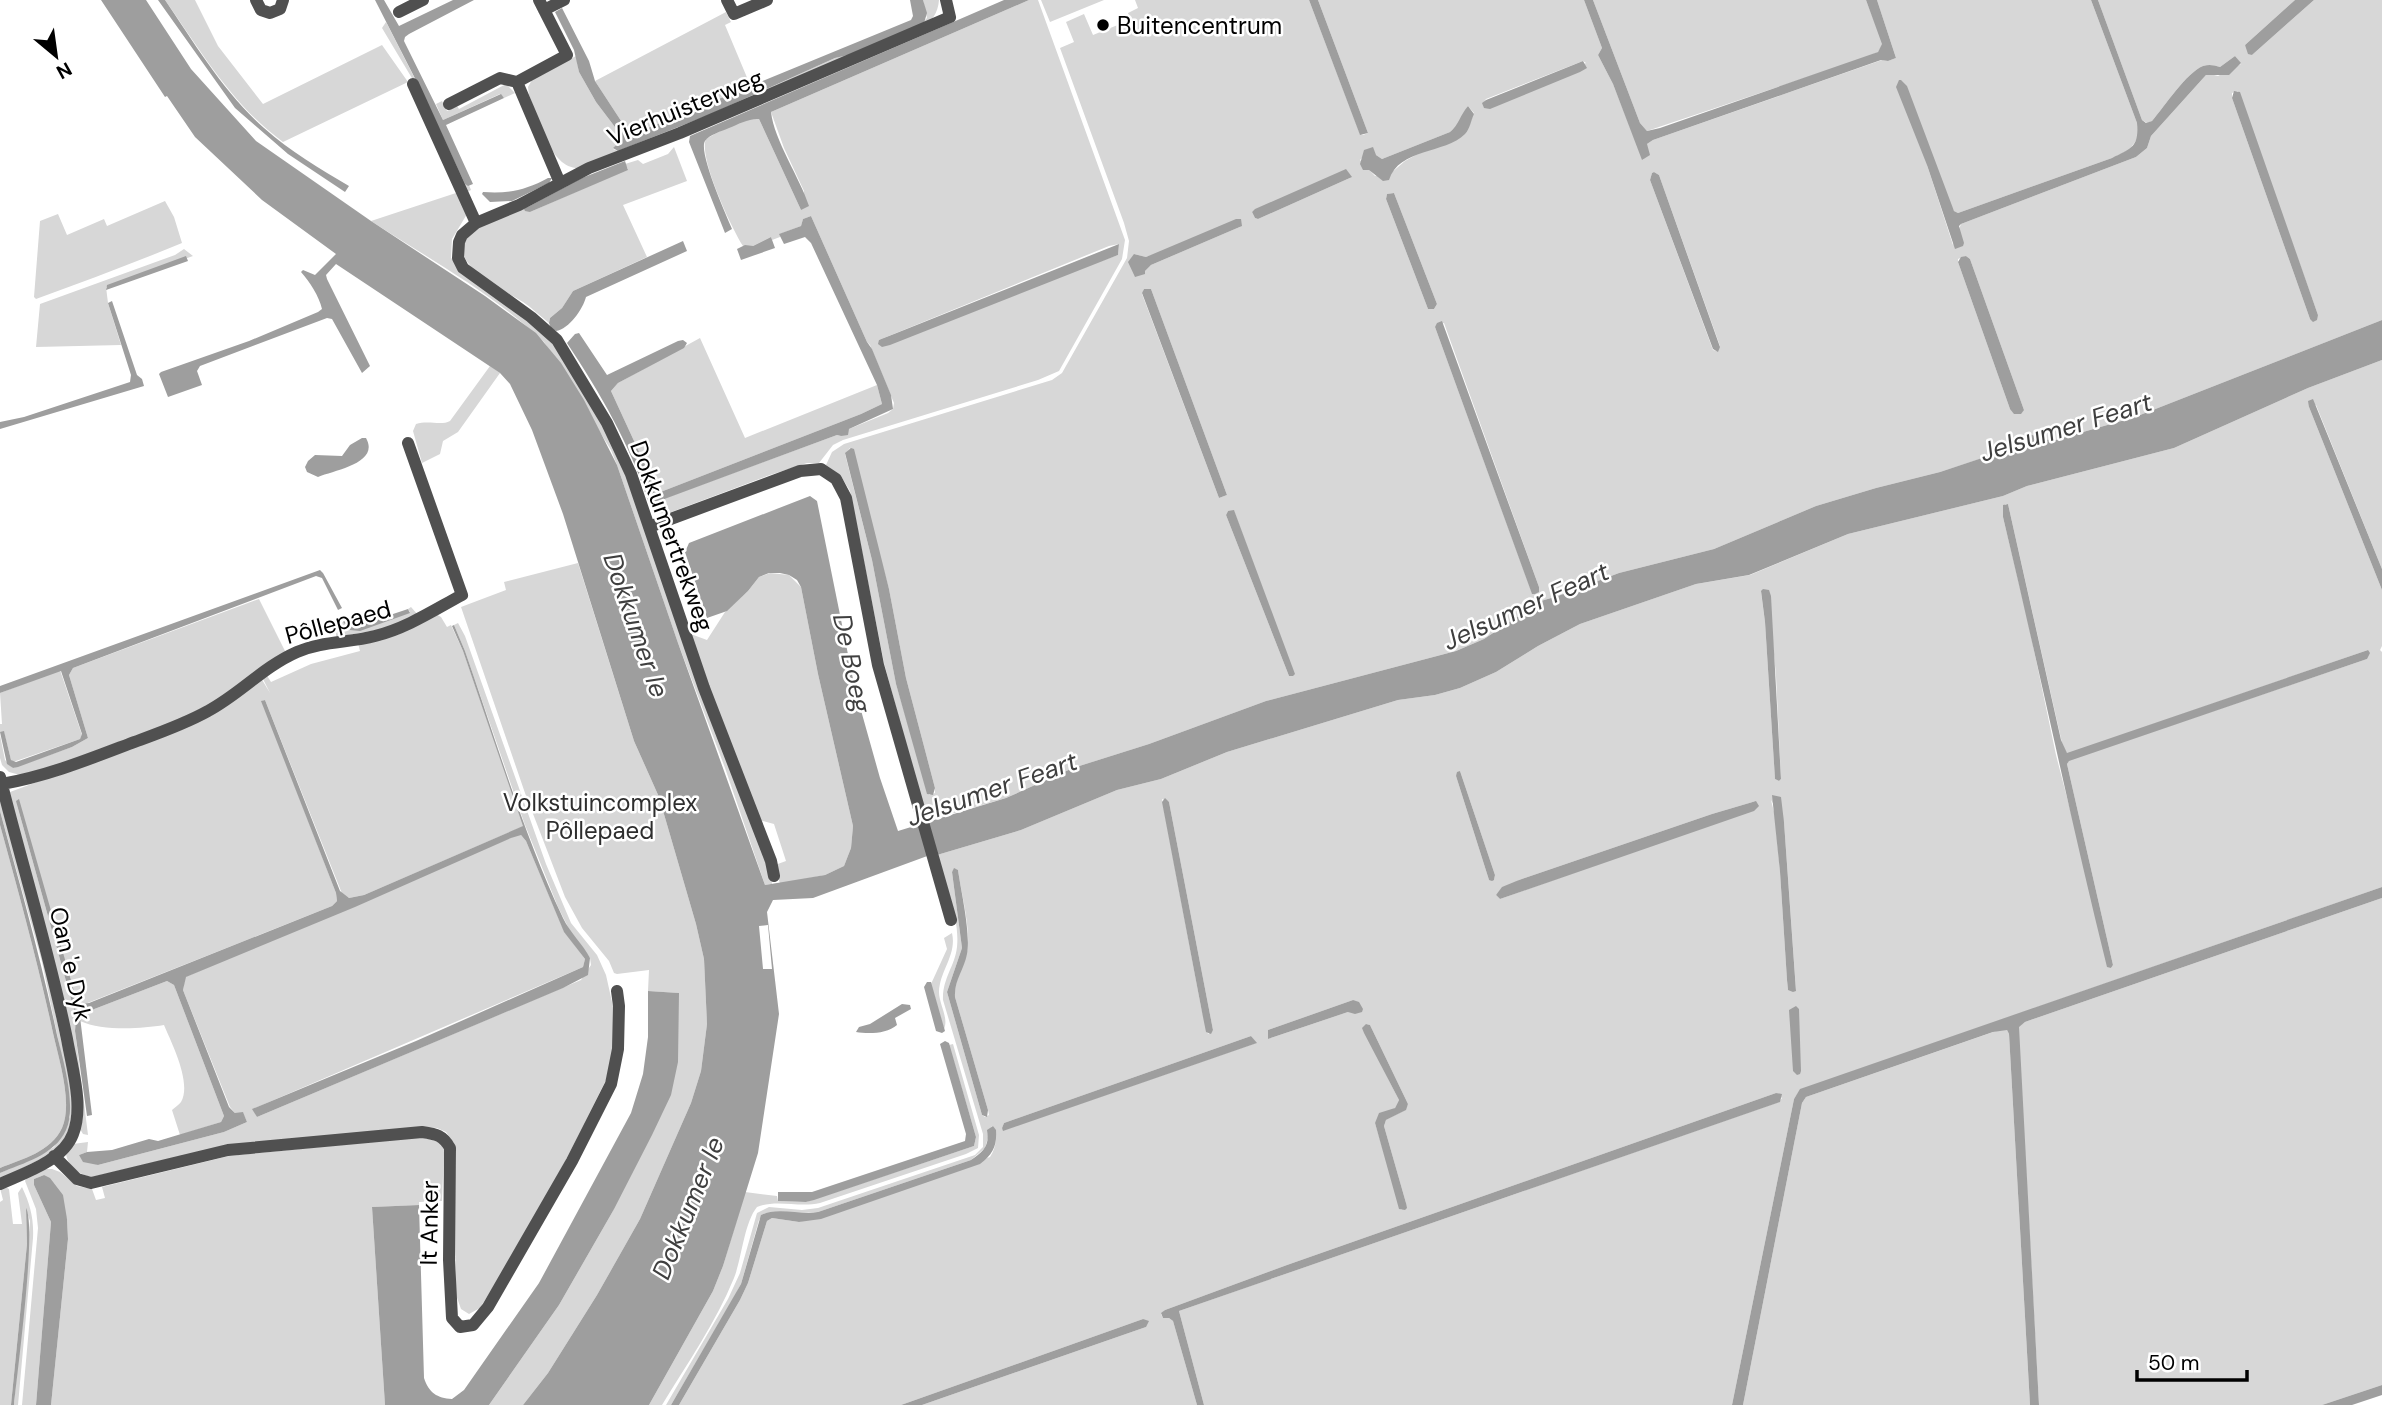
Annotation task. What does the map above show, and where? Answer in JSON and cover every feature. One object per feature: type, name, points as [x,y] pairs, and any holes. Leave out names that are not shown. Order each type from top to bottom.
[{"type":"street","points":[[256,0],[261,10],[270,13],[280,9],[283,0]]},
{"type":"street","points":[[399,12],[423,0]]},
{"type":"street","points":[[449,104],[500,78],[517,82],[567,55],[542,5],[564,0]]},
{"type":"street","points":[[727,0],[734,14],[766,0]]},
{"type":"street","name":"Vierhuisterweg","points":[[476,223],[519,205],[589,169],[692,128],[950,17],[946,0]]},
{"type":"street","points":[[517,82],[560,183]]},
{"type":"street","points":[[413,84],[476,223]]},
{"type":"street","name":"Dokkumertrekweg","points":[[476,223],[458,242],[458,258],[469,273],[531,317],[562,347],[620,449],[704,688],[771,861],[774,876]]},
{"type":"street","name":"Pôllepaed","points":[[1,780],[57,772],[188,721],[223,703],[283,658],[315,646],[389,632],[462,595],[408,443]]},
{"type":"street","points":[[649,527],[811,468],[821,469],[836,479],[846,498],[878,664],[951,920]]},
{"type":"street","name":"Oan 'e Dyk","points":[[1,780],[51,967],[73,1076],[76,1124],[72,1136],[54,1156]]},
{"type":"street","name":"It Anker","points":[[54,1156],[77,1179],[91,1183],[228,1150],[435,1133],[445,1139],[450,1148],[449,1248],[452,1318],[460,1327],[469,1327],[479,1320],[516,1261],[611,1084],[618,1049],[617,991]]},
{"type":"street","points":[[0,1184],[54,1156]]},
{"type":"green space","points":[[165,0],[195,0],[218,46],[263,104],[382,45],[408,82],[283,142],[233,94]]},
{"type":"green space","points":[[923,0],[939,0],[934,17],[920,28],[581,168],[570,167],[554,152],[529,95],[528,87],[532,80],[576,56],[579,72],[596,102],[621,135],[621,141],[613,149],[618,151],[711,114],[835,58],[919,26],[927,18]]},
{"type":"green space","points":[[1029,0],[1038,0],[1125,240],[1122,259],[1059,371],[1038,380],[843,440],[833,445],[819,463],[807,463],[666,514],[658,513],[654,502],[837,435],[841,436],[849,429],[893,409],[894,403],[870,345],[811,216],[803,219],[801,226],[780,234],[780,237],[772,240],[771,237],[753,246],[743,246],[717,193],[707,161],[706,139],[739,122],[759,119],[801,210],[804,191],[771,112]],"holes":[[[1119,244],[1118,255],[879,340],[1109,246]]]},
{"type":"green space","points":[[1041,0],[1104,0],[1050,22]]},
{"type":"green space","points":[[1135,0],[1309,0],[1360,134],[1363,135],[1368,133],[1318,0],[1584,0],[1602,48],[1598,55],[1613,84],[1643,160],[1647,144],[1653,140],[1882,60],[1896,58],[1877,0],[2091,0],[2137,123],[2138,138],[2129,150],[2112,158],[1958,213],[1954,211],[1927,165],[1953,245],[1961,224],[2136,157],[2147,148],[2151,136],[2206,75],[2218,76],[2241,64],[2235,56],[2220,67],[2207,65],[2196,70],[2152,121],[2147,123],[2142,120],[2098,0],[2295,0],[2245,45],[2252,55],[2314,0],[2382,0],[2382,320],[2135,417],[2052,441],[2028,434],[2007,450],[1940,472],[1816,506],[1714,549],[1619,573],[1534,603],[1528,610],[1484,639],[1456,651],[1266,701],[1149,744],[1073,768],[1006,798],[927,821],[884,663],[850,491],[841,476],[826,465],[832,452],[844,444],[1052,380],[1062,373],[1127,258],[1129,241],[1060,48],[1074,42],[1066,22],[1084,14],[1093,35],[1130,20],[1128,13],[1138,8]],"holes":[[[1583,61],[1586,63],[1490,108],[1484,107],[1486,99]],[[2238,91],[2318,315],[2310,319],[2232,98],[2232,93]],[[1468,106],[1474,113],[1469,126],[1405,161],[1391,173],[1375,176],[1360,160],[1376,155],[1382,159],[1450,132],[1457,126]],[[1652,173],[1659,175],[1720,346],[1717,351],[1713,350],[1650,180]],[[1352,177],[1258,219],[1252,212]],[[1394,193],[1437,304],[1434,309],[1428,309],[1386,199],[1387,194]],[[1242,226],[1151,265],[1145,271],[1134,254],[1146,257]],[[1966,256],[1970,259],[2024,410],[2010,409],[1958,262],[1958,259]],[[1144,289],[1151,289],[1227,495],[1219,498],[1142,294]],[[1444,323],[1539,587],[1532,593],[1435,327]],[[850,448],[889,589],[906,678],[935,788],[935,793],[929,795],[896,684],[872,560],[845,454]],[[1228,511],[1234,511],[1294,674],[1289,676],[1226,515]]]},
{"type":"green space","points":[[1593,0],[1866,0],[1883,44],[1878,52],[1870,56],[1647,131],[1640,123]]},
{"type":"green space","points":[[726,12],[731,22],[725,25],[751,87],[642,131],[636,133],[627,130],[595,81]]},
{"type":"green space","points":[[386,22],[469,185],[471,190],[467,192],[425,100],[382,28]]},
{"type":"green space","points":[[506,84],[515,93],[504,98],[500,94],[443,120],[436,104],[442,101],[447,111],[457,106],[459,109]]},
{"type":"green space","points":[[674,147],[687,181],[623,205],[647,257],[573,291],[562,308],[550,318],[549,323],[468,263],[463,252],[464,241],[478,227],[528,205],[530,212],[628,169],[625,164],[638,160],[643,164],[668,154]]},
{"type":"green space","points":[[459,192],[467,214],[452,239],[451,258],[525,317],[559,350],[620,457],[770,870],[772,884],[765,885],[611,450],[544,342],[483,293],[371,221]]},
{"type":"green space","points":[[165,201],[174,217],[182,243],[36,299],[34,297],[40,221],[58,214],[67,235],[104,219],[107,226]]},
{"type":"green space","points":[[184,249],[193,256],[106,287],[121,345],[36,347],[40,304],[175,255]]},
{"type":"green space","points":[[700,338],[745,438],[877,385],[882,404],[658,493],[611,391],[618,383]]},
{"type":"green space","points":[[2382,360],[2382,569],[2316,405],[2309,407],[2382,590],[2382,887],[1800,1090],[1794,1099],[1732,1405],[1204,1405],[1179,1311],[1779,1102],[1782,1098],[1776,1093],[1165,1310],[1161,1314],[1163,1318],[1173,1321],[1197,1405],[922,1405],[1146,1327],[1143,1319],[901,1405],[679,1405],[740,1300],[767,1221],[772,1218],[799,1222],[990,1157],[996,1142],[993,1126],[985,1148],[971,1160],[818,1212],[765,1213],[759,1220],[741,1284],[671,1405],[666,1405],[728,1299],[740,1273],[757,1213],[769,1207],[802,1210],[818,1208],[975,1155],[983,1147],[983,1134],[943,1000],[944,986],[956,954],[957,936],[954,912],[937,855],[1021,830],[1117,790],[1161,779],[1227,752],[1398,700],[1435,695],[1460,688],[1496,672],[1580,624],[1696,584],[1750,575],[1848,534],[2003,496],[2027,486],[2174,448],[2308,388]],"holes":[[[2005,504],[2008,504],[2062,743],[2067,754],[2368,650],[2367,659],[2069,760],[2067,764],[2113,965],[2111,968],[2056,755],[2003,517]],[[1768,590],[1776,676],[1779,781],[1775,779],[1761,592]],[[1460,771],[1495,875],[1494,880],[1489,880],[1456,776]],[[1162,799],[1169,802],[1213,1030],[1208,1034],[1201,1007]],[[1771,800],[1784,822],[1796,990],[1788,990],[1775,816]],[[1756,801],[1621,856],[1500,899],[1496,895],[1519,880]],[[954,869],[958,870],[968,934],[966,957],[956,983],[955,997],[988,1110],[989,1115],[985,1117],[982,1115],[947,992],[962,948],[952,872]],[[1353,1000],[1352,1012],[1268,1039],[1268,1030]],[[1366,1024],[1370,1025],[1408,1104],[1405,1110],[1386,1120],[1384,1126],[1406,1203],[1401,1210],[1375,1123],[1395,1108],[1399,1100],[1382,1067]],[[1251,1036],[1256,1043],[1004,1130],[1004,1123]]]},
{"type":"green space","points":[[490,366],[500,373],[458,432],[443,441],[440,454],[422,463],[413,431],[416,424],[450,421]]},
{"type":"green space","name":"Volkstuincomplex Pôllepaed","points":[[578,563],[634,741],[659,797],[696,924],[704,959],[707,1024],[701,1071],[691,1103],[640,1219],[597,1295],[548,1373],[523,1405],[489,1405],[559,1305],[613,1211],[679,993],[648,991],[649,970],[614,973],[609,961],[582,928],[565,897],[525,793],[461,607],[506,590],[504,582]]},
{"type":"green space","points":[[770,573],[789,575],[801,587],[853,826],[851,848],[844,866],[825,875],[780,884],[775,865],[786,861],[774,824],[759,820],[688,633],[707,640],[725,612],[759,577]]},
{"type":"green space","points":[[259,599],[286,653],[205,709],[56,768],[20,775],[9,772],[2,765],[0,735],[5,760],[13,768],[72,747],[88,738],[69,675],[73,668]]},
{"type":"green space","points":[[411,607],[418,615],[389,628],[336,637],[336,627],[343,622],[350,630],[410,612],[408,609]]},
{"type":"green space","points":[[436,614],[447,627],[451,625],[463,651],[524,826],[364,895],[349,898],[343,896],[265,700],[262,701],[337,901],[332,906],[81,1004],[76,999],[16,801],[76,1017],[75,1031],[88,1135],[83,1134],[10,792],[169,733],[261,678],[270,693],[262,677],[266,674],[271,682],[311,664],[360,651],[358,643]]},
{"type":"green space","points":[[458,623],[465,636],[546,864],[571,923],[597,955],[606,975],[614,1011],[613,1050],[606,1080],[567,1158],[512,1257],[480,1308],[469,1314],[461,1309],[456,1295],[456,1151],[446,1132],[437,1128],[227,1145],[92,1177],[75,1170],[66,1154],[73,1144],[88,1142],[87,1152],[79,1155],[98,1165],[224,1132],[247,1122],[243,1113],[235,1113],[230,1107],[183,990],[185,977],[517,835],[521,835],[526,841],[564,931],[585,959],[583,967],[253,1109],[257,1117],[581,980],[591,965],[590,958],[570,931],[558,907],[525,825],[454,625]]},
{"type":"green space","points":[[60,670],[82,735],[80,739],[13,762],[4,732],[0,732],[0,693]]},
{"type":"green space","points":[[0,793],[47,968],[73,1098],[69,1133],[51,1154],[0,1179],[0,1173],[54,1147],[70,1117],[67,1082],[42,962],[0,811]]},
{"type":"green space","points":[[0,825],[41,981],[61,1068],[66,1106],[62,1128],[51,1143],[35,1154],[0,1168]]},
{"type":"green space","points":[[2382,898],[2382,1385],[2322,1405],[2039,1405],[2018,1027],[2025,1022]]},
{"type":"green space","points":[[952,933],[952,948],[939,992],[945,1020],[944,1029],[931,984],[947,949],[944,938]]},
{"type":"green space","points":[[167,981],[174,985],[224,1116],[221,1122],[180,1135],[172,1110],[181,1102],[184,1094],[183,1074],[164,1025],[110,1028],[80,1021],[84,1013]]},
{"type":"green space","points":[[2002,1029],[2009,1034],[2030,1405],[1743,1405],[1802,1103],[1806,1097]]},
{"type":"green space","points":[[953,1044],[979,1135],[978,1148],[820,1203],[757,1207],[746,1231],[737,1270],[719,1311],[662,1405],[649,1405],[713,1291],[745,1192],[777,1196],[778,1201],[806,1202],[974,1146],[976,1137],[949,1045]]},
{"type":"green space","points":[[421,1137],[440,1142],[444,1150],[442,1201],[372,1207],[385,1405],[51,1405],[68,1239],[67,1219],[44,1175],[34,1179],[34,1185],[51,1222],[36,1405],[22,1405],[38,1228],[36,1209],[25,1181],[28,1175],[42,1169],[52,1169],[77,1186],[92,1189],[96,1200],[105,1198],[102,1187],[229,1156]]},
{"type":"green space","points":[[4,1186],[9,1189],[13,1224],[22,1224],[18,1193],[22,1187],[33,1224],[18,1405],[14,1405],[30,1221],[26,1209],[27,1244],[11,1405],[0,1405],[0,1202],[3,1200],[0,1188]]},
{"type":"water","name":"Dokkumer Ie","points":[[101,0],[146,0],[191,69],[256,141],[536,333],[561,363],[584,400],[617,465],[765,885],[825,875],[844,866],[851,848],[853,826],[801,587],[797,580],[789,575],[769,573],[759,577],[727,611],[707,618],[685,552],[689,543],[810,496],[817,501],[855,689],[898,831],[1006,798],[1073,768],[1149,744],[1266,701],[1456,651],[1484,639],[1528,610],[1534,603],[1619,573],[1714,549],[1816,506],[1940,472],[2006,450],[2029,434],[2052,441],[2135,417],[2382,320],[2382,360],[2308,388],[2174,448],[2027,486],[2003,496],[1848,534],[1749,575],[1696,584],[1580,624],[1496,672],[1460,688],[1435,695],[1398,700],[1227,752],[1161,779],[1117,790],[1021,830],[930,855],[813,898],[773,900],[767,912],[779,1014],[758,1153],[713,1291],[649,1405],[523,1405],[548,1373],[640,1219],[691,1103],[701,1071],[707,1024],[704,959],[659,797],[634,741],[563,514],[532,430],[510,384],[500,373],[336,264],[326,275],[370,366],[362,373],[332,319],[327,318],[200,366],[197,371],[202,385],[168,397],[159,374],[161,372],[249,341],[322,309],[314,289],[301,272],[303,270],[315,275],[336,254],[262,200],[195,137],[167,96],[165,97]]},
{"type":"water","points":[[158,0],[165,0],[211,67],[249,114],[295,152],[349,186],[345,192],[288,154],[235,108]]},
{"type":"water","points":[[375,0],[384,0],[399,26],[453,0],[474,0],[409,34],[404,41],[443,120],[501,94],[504,98],[446,125],[473,184],[465,184]]},
{"type":"water","points":[[910,0],[923,0],[927,13],[924,23],[618,151],[613,148],[621,141],[621,135],[596,102],[579,72],[574,50],[555,12],[562,8],[589,61],[595,81],[627,130],[636,133],[911,20],[913,16]]},
{"type":"water","points":[[1004,0],[1029,0],[771,112],[777,135],[809,206],[801,210],[759,119],[744,122],[707,139],[705,157],[732,229],[725,233],[689,142],[690,136]]},
{"type":"water","points":[[1309,0],[1318,0],[1368,133],[1360,135]]},
{"type":"water","points":[[1584,0],[1593,0],[1640,123],[1647,131],[1878,52],[1882,44],[1866,0],[1877,0],[1896,58],[1881,60],[1653,140],[1647,144],[1650,155],[1642,160],[1613,84],[1598,55],[1602,48]]},
{"type":"water","points":[[2091,0],[2098,0],[2142,120],[2146,123],[2152,121],[2196,70],[2207,65],[2220,67],[2235,56],[2241,63],[2229,75],[2206,75],[2151,136],[2147,148],[2136,157],[1961,224],[1959,226],[1964,243],[1955,249],[1927,165],[1896,87],[1899,80],[1907,86],[1954,211],[1958,213],[2112,158],[2133,146],[2137,137],[2137,123]]},
{"type":"water","points":[[2295,0],[2314,0],[2252,55],[2248,54],[2245,45]]},
{"type":"water","points":[[1583,61],[1587,68],[1580,72],[1490,109],[1484,108],[1482,103],[1486,100]]},
{"type":"water","points":[[2234,91],[2240,92],[2318,315],[2313,322],[2232,98]]},
{"type":"water","points":[[1468,106],[1474,114],[1467,132],[1456,140],[1402,162],[1389,180],[1383,181],[1369,170],[1363,170],[1360,164],[1364,150],[1373,147],[1376,155],[1382,159],[1450,132]]},
{"type":"water","points":[[625,161],[628,170],[530,212],[524,209],[582,178]]},
{"type":"water","points":[[1346,169],[1352,177],[1258,219],[1252,212],[1255,209]]},
{"type":"water","points":[[1654,172],[1659,175],[1720,347],[1718,352],[1713,349],[1650,180]]},
{"type":"water","points":[[552,178],[549,183],[512,201],[490,202],[482,194],[517,190]]},
{"type":"water","points":[[1394,193],[1437,304],[1434,309],[1428,309],[1386,199],[1387,194]]},
{"type":"water","points":[[811,216],[872,349],[891,395],[893,409],[849,429],[848,435],[837,435],[659,501],[648,501],[613,419],[567,343],[575,334],[579,333],[607,375],[678,341],[687,343],[684,348],[618,383],[611,391],[658,493],[882,404],[877,385],[811,243],[805,237],[784,244],[779,234],[801,226],[803,219]]},
{"type":"water","points":[[1241,219],[1242,226],[1151,265],[1145,274],[1135,277],[1128,262],[1134,254],[1146,257]]},
{"type":"water","points":[[771,237],[775,248],[741,260],[737,249],[745,245],[753,246]]},
{"type":"water","points":[[683,241],[687,251],[586,297],[579,313],[570,323],[556,331],[551,328],[550,318],[562,308],[573,291]]},
{"type":"water","points":[[1119,244],[1118,255],[890,345],[882,347],[878,344],[879,340]]},
{"type":"water","points":[[186,256],[188,261],[106,290],[107,285]]},
{"type":"water","points":[[1961,257],[1970,259],[2024,410],[2021,414],[2014,414],[2010,409],[1958,262]]},
{"type":"water","points":[[1144,289],[1151,289],[1227,495],[1219,498],[1142,293]]},
{"type":"water","points":[[112,301],[137,375],[144,386],[0,429],[0,422],[24,417],[130,382],[131,375],[108,303]]},
{"type":"water","points":[[1442,321],[1539,587],[1539,592],[1535,594],[1532,594],[1435,327]]},
{"type":"water","points":[[2313,399],[2382,569],[2382,590],[2309,407],[2308,401]]},
{"type":"water","points":[[366,438],[369,447],[367,454],[354,464],[318,477],[307,472],[305,467],[315,455],[342,456],[350,445]]},
{"type":"water","points":[[851,448],[854,449],[889,589],[906,678],[935,788],[933,795],[927,794],[896,684],[872,560],[845,453]]},
{"type":"water","points":[[2008,504],[2061,740],[2067,753],[2368,650],[2370,653],[2367,659],[2069,761],[2067,764],[2113,965],[2111,968],[2107,967],[2093,911],[2003,517],[2003,505]]},
{"type":"water","points":[[1234,510],[1295,674],[1293,676],[1289,676],[1226,515],[1228,511]]},
{"type":"water","points":[[320,570],[342,608],[338,610],[322,578],[316,576],[73,668],[69,675],[88,738],[72,747],[18,767],[13,768],[7,764],[0,732],[4,731],[11,760],[16,762],[80,739],[82,734],[61,671],[0,693],[0,686]]},
{"type":"water","points":[[1769,590],[1771,596],[1779,781],[1775,779],[1761,591]]},
{"type":"water","points":[[408,609],[410,613],[360,631],[350,630],[343,622],[347,618],[360,625]]},
{"type":"water","points":[[454,625],[549,886],[566,923],[590,958],[588,975],[257,1117],[252,1109],[416,1041],[583,967],[585,959],[564,932],[526,841],[521,835],[511,838],[186,977],[183,990],[229,1107],[235,1113],[243,1112],[247,1122],[224,1132],[98,1165],[83,1162],[79,1155],[87,1152],[112,1150],[149,1139],[158,1141],[221,1122],[224,1116],[174,985],[167,981],[84,1013],[80,1017],[92,1115],[87,1116],[75,1031],[76,1017],[16,801],[19,799],[76,999],[81,1004],[332,906],[337,901],[261,701],[265,700],[340,891],[349,898],[364,895],[523,826],[452,626]]},
{"type":"water","points":[[1460,771],[1495,875],[1492,881],[1489,880],[1456,776]]},
{"type":"water","points":[[1772,795],[1781,797],[1784,822],[1796,991],[1793,992],[1788,990]]},
{"type":"water","points":[[1165,798],[1169,802],[1213,1030],[1211,1034],[1206,1032],[1201,1007],[1162,802]]},
{"type":"water","points":[[1756,801],[1759,806],[1754,811],[1500,899],[1496,895],[1502,887],[1519,880]]},
{"type":"water","points":[[0,811],[44,978],[65,1070],[70,1109],[66,1130],[54,1146],[38,1157],[0,1173],[0,1168],[35,1154],[57,1136],[65,1118],[66,1094],[35,955],[0,825]]},
{"type":"water","points":[[954,868],[958,870],[968,946],[955,997],[988,1110],[987,1117],[982,1115],[947,992],[962,948],[952,872]]},
{"type":"water","points":[[2382,887],[2382,898],[2025,1022],[2019,1027],[2039,1405],[2030,1405],[2007,1030],[1993,1032],[1806,1097],[1802,1103],[1743,1405],[1732,1405],[1794,1099],[1800,1089]]},
{"type":"water","points":[[927,982],[931,982],[945,1031],[942,1033],[936,1031],[924,987]]},
{"type":"water","points":[[648,991],[679,993],[678,1062],[671,1095],[613,1211],[559,1305],[489,1405],[385,1405],[372,1207],[419,1205],[424,1378],[434,1394],[452,1399],[464,1390],[539,1283],[631,1113],[643,1074],[648,1037]]},
{"type":"water","points":[[1353,1000],[1359,1002],[1362,1012],[1348,1012],[1268,1039],[1268,1030]]},
{"type":"water","points":[[902,1004],[910,1005],[911,1009],[895,1018],[897,1025],[893,1028],[877,1033],[856,1032],[859,1027],[870,1024]]},
{"type":"water","points":[[1796,1006],[1799,1009],[1801,1071],[1797,1075],[1793,1071],[1789,1010]]},
{"type":"water","points":[[1366,1024],[1370,1025],[1408,1104],[1406,1110],[1386,1120],[1384,1126],[1406,1203],[1405,1210],[1399,1209],[1375,1123],[1379,1113],[1395,1108],[1399,1100],[1364,1033],[1362,1028]]},
{"type":"water","points":[[1251,1036],[1257,1043],[1003,1131],[1004,1123]]},
{"type":"water","points":[[945,1041],[949,1043],[976,1137],[974,1146],[814,1200],[778,1201],[778,1192],[812,1192],[965,1141],[966,1134],[940,1044]]},
{"type":"water","points":[[1776,1093],[1782,1094],[1780,1102],[1179,1311],[1204,1405],[1197,1405],[1173,1321],[1163,1318],[1161,1313],[1165,1310]]},
{"type":"water","points":[[993,1126],[996,1130],[995,1145],[980,1164],[821,1219],[799,1222],[772,1218],[767,1221],[740,1300],[679,1405],[671,1405],[741,1284],[761,1215],[774,1212],[818,1212],[971,1160],[985,1148],[987,1130]]},
{"type":"water","points":[[44,1175],[50,1178],[63,1195],[68,1239],[51,1405],[36,1405],[51,1222],[34,1185],[34,1179]]},
{"type":"water","points":[[26,1208],[29,1221],[28,1270],[14,1405],[11,1405],[27,1244]]},
{"type":"water","points":[[1143,1319],[1149,1321],[1146,1327],[922,1405],[901,1405]]},
{"type":"water","points":[[2382,1385],[2382,1395],[2352,1405],[2322,1405]]},
{"type":"pier","points":[[768,925],[772,969],[763,969],[759,926]]},
{"type":"place","name":"Buitencentrum","points":[[1103,25]]},
{"type":"water label","name":"Jelsumer Feart","points":[[2066,427]]},
{"type":"water label","name":"Jelsumer Feart","points":[[1526,606]]},
{"type":"water label","name":"De Boeg","points":[[852,663]]},
{"type":"water label","name":"Jelsumer Feart","points":[[992,789]]}]
